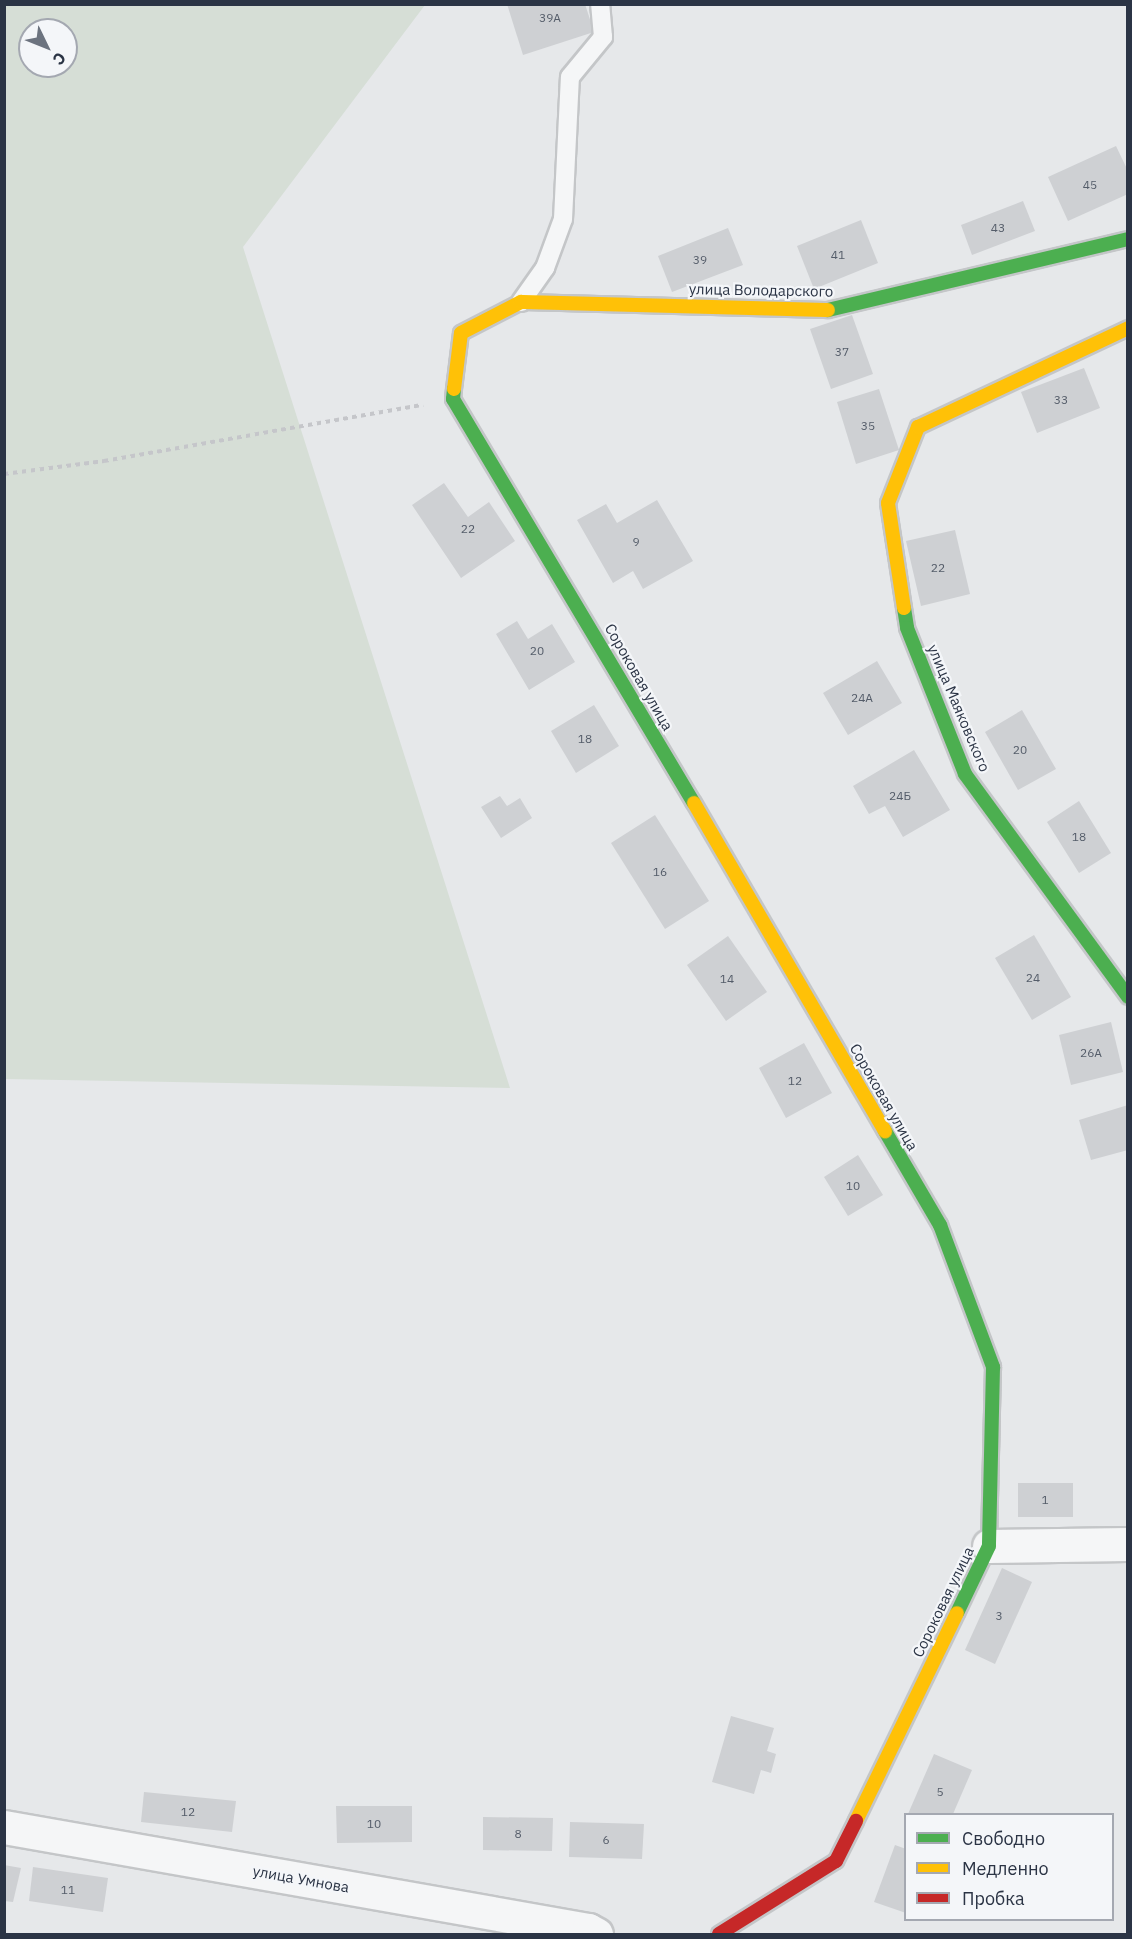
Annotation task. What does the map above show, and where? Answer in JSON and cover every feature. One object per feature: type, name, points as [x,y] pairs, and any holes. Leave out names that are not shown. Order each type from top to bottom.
[{"type":"street","name":"улица Володарского","points":[[453,399],[461,333],[520,302],[835,309],[1128,239]]},
{"type":"street","name":"улица Маяковского","points":[[1128,328],[918,428],[888,503],[907,628],[965,774],[1128,997]]},
{"type":"street","name":"Сороковая улица","points":[[453,399],[606,652],[940,1226],[993,1367],[989,1546],[836,1861],[719,1935]]},
{"type":"street","points":[[989,1546],[1128,1544]]},
{"type":"street","name":"улица Умнова","points":[[4,1827],[588,1930],[596,1935]]},
{"type":"lane","points":[[520,302],[545,268],[563,219],[570,77],[603,37],[600,4]]},
{"type":"path","points":[[4,474],[104,461],[453,399]]},
{"type":"shaded area","points":[[5,4],[425,5],[243,247],[510,1088],[5,1079]]},
{"type":"building","points":[[507,4],[585,4],[594,32],[523,55]]},
{"type":"building","points":[[1116,146],[1128,171],[1128,194],[1068,221],[1048,177]]},
{"type":"building","points":[[1023,201],[1035,231],[972,255],[961,225]]},
{"type":"building","points":[[861,220],[878,263],[814,289],[797,246]]},
{"type":"building","points":[[728,228],[743,265],[672,292],[658,256]]},
{"type":"building","points":[[852,315],[873,374],[831,389],[810,329]]},
{"type":"building","points":[[1084,368],[1100,408],[1037,433],[1021,392]]},
{"type":"building","points":[[879,389],[899,450],[856,464],[837,402]]},
{"type":"building","points":[[444,483],[468,517],[489,502],[515,541],[461,578],[412,505]]},
{"type":"building","points":[[657,500],[693,561],[643,589],[633,571],[613,583],[577,520],[606,504],[617,523]]},
{"type":"building","points":[[955,530],[970,594],[921,606],[906,541]]},
{"type":"building","points":[[517,621],[528,639],[552,624],[575,662],[529,690],[496,634]]},
{"type":"building","points":[[877,661],[902,703],[848,735],[823,693]]},
{"type":"building","points":[[594,705],[619,746],[576,773],[551,731]]},
{"type":"building","points":[[1022,710],[1056,769],[1018,790],[985,732]]},
{"type":"building","points":[[914,750],[950,810],[903,837],[885,806],[869,814],[853,786]]},
{"type":"building","points":[[500,796],[507,806],[520,798],[532,818],[501,838],[481,807]]},
{"type":"building","points":[[1079,801],[1111,853],[1079,873],[1047,822]]},
{"type":"building","points":[[655,815],[709,901],[665,929],[611,843]]},
{"type":"building","points":[[1034,935],[1071,997],[1032,1020],[995,958]]},
{"type":"building","points":[[728,936],[767,992],[726,1021],[687,965]]},
{"type":"building","points":[[1111,1022],[1123,1072],[1071,1085],[1059,1035]]},
{"type":"building","points":[[804,1043],[832,1093],[786,1118],[759,1068]]},
{"type":"building","points":[[1128,1105],[1128,1150],[1091,1160],[1079,1120]]},
{"type":"building","points":[[858,1155],[883,1195],[848,1216],[824,1177]]},
{"type":"building","points":[[1018,1483],[1073,1483],[1073,1517],[1018,1517]]},
{"type":"building","points":[[1002,1568],[1032,1582],[995,1664],[965,1650]]},
{"type":"building","points":[[731,1716],[774,1728],[767,1751],[776,1754],[771,1773],[761,1770],[754,1794],[712,1782]]},
{"type":"building","points":[[934,1754],[972,1770],[953,1813],[908,1813]]},
{"type":"building","points":[[144,1792],[236,1801],[232,1832],[141,1822]]},
{"type":"building","points":[[336,1806],[412,1806],[412,1842],[337,1843]]},
{"type":"building","points":[[483,1817],[553,1818],[552,1851],[483,1850]]},
{"type":"building","points":[[570,1822],[644,1824],[642,1859],[569,1857]]},
{"type":"building","points":[[895,1845],[904,1848],[904,1912],[874,1902]]},
{"type":"building","points":[[4,1865],[21,1868],[13,1902],[4,1901]]},
{"type":"building","points":[[33,1867],[108,1878],[103,1912],[29,1901]]},
{"type":"traffic: fast","points":[[828,310],[1128,239]]},
{"type":"traffic: fast","points":[[454,389],[453,399],[694,803]]},
{"type":"traffic: fast","points":[[904,608],[907,628],[965,774],[1128,997]]},
{"type":"traffic: fast","points":[[885,1131],[940,1225],[993,1367],[989,1546],[957,1613]]},
{"type":"traffic: slow","points":[[454,389],[461,333],[521,302],[828,310]]},
{"type":"traffic: slow","points":[[904,608],[888,503],[918,427],[1128,328]]},
{"type":"traffic: slow","points":[[694,803],[885,1131]]},
{"type":"traffic: slow","points":[[856,1821],[957,1613]]},
{"type":"traffic: jam","points":[[719,1934],[836,1861],[856,1821]]}]
